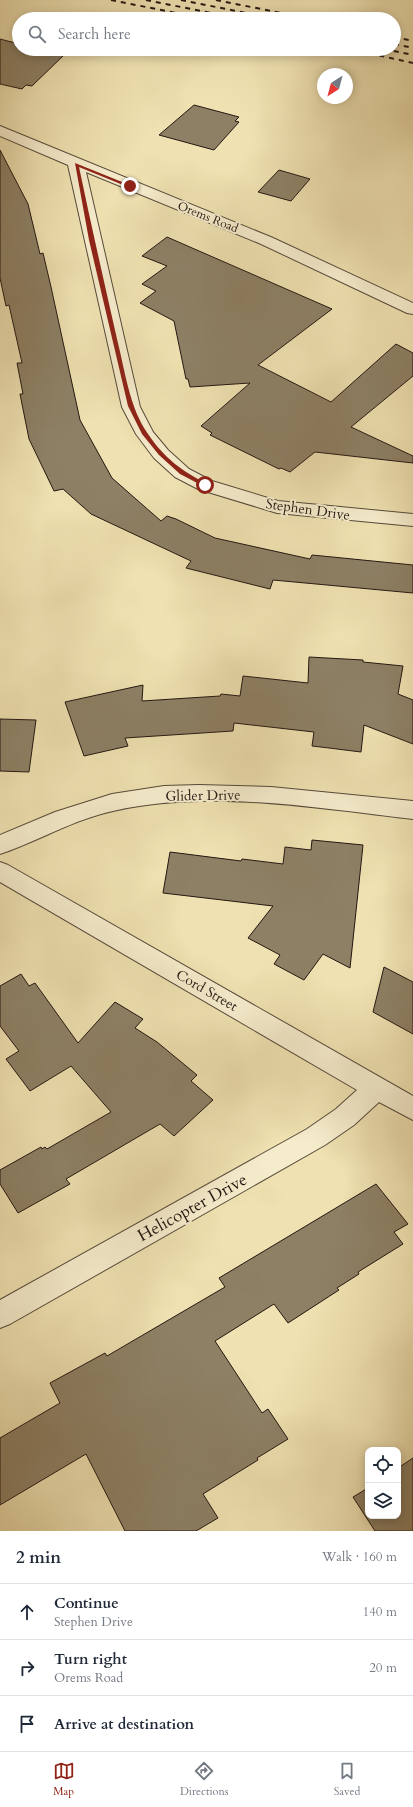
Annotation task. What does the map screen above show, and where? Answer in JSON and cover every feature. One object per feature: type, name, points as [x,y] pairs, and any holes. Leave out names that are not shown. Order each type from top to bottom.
[{"type":"street","name":"Orems Road","points":[[0,131],[76,164],[267,241],[413,309]]},
{"type":"street","name":"Stephen Drive","points":[[76,164],[92,240],[131,406],[145,434],[161,454],[182,473],[205,485],[277,507],[413,520]]},
{"type":"street","name":"Glider Drive","points":[[0,845],[91,808],[127,800],[163,795],[252,794],[413,810]]},
{"type":"street","name":"Cord Street","points":[[0,871],[413,1110]]},
{"type":"street","name":"Helicopter Drive","points":[[0,1315],[316,1137],[345,1117],[377,1088]]},
{"type":"building","points":[[0,39],[12,42],[12,56],[63,56],[32,86],[26,85],[22,89],[0,84]]},
{"type":"building","points":[[194,105],[239,117],[235,121],[239,122],[214,150],[159,135]]},
{"type":"building","points":[[0,150],[28,204],[40,254],[43,253],[80,420],[112,478],[161,521],[167,516],[215,538],[310,559],[312,555],[413,565],[413,593],[273,580],[270,589],[186,568],[191,561],[91,514],[63,489],[54,491],[29,439],[20,394],[23,394],[17,363],[22,363],[9,305],[6,306],[0,278]]},
{"type":"building","points":[[279,170],[310,179],[291,201],[258,192]]},
{"type":"building","points":[[167,237],[332,309],[258,365],[331,402],[396,344],[413,353],[413,376],[351,427],[413,456],[413,463],[315,452],[290,472],[281,468],[279,469],[210,435],[212,433],[201,426],[250,383],[190,387],[188,379],[186,379],[174,321],[140,303],[156,291],[142,284],[167,266],[142,256]]},
{"type":"building","points":[[309,657],[363,660],[363,662],[403,666],[398,694],[413,700],[413,744],[364,725],[361,752],[312,746],[314,732],[234,723],[233,731],[125,738],[128,746],[84,756],[65,702],[143,685],[142,701],[220,696],[221,694],[240,696],[243,676],[308,683]]},
{"type":"building","points":[[0,719],[36,720],[29,772],[0,771]]},
{"type":"building","points":[[312,840],[363,845],[350,968],[323,954],[304,980],[274,964],[280,955],[248,938],[273,906],[163,893],[170,852],[241,861],[242,859],[283,864],[285,847],[311,850]]},
{"type":"building","points":[[384,967],[413,982],[413,1034],[373,1012]]},
{"type":"building","points":[[21,974],[29,986],[35,983],[78,1043],[115,1002],[143,1019],[135,1028],[157,1042],[197,1075],[191,1081],[213,1100],[174,1136],[160,1124],[66,1179],[70,1184],[18,1213],[0,1184],[0,1170],[41,1147],[42,1149],[45,1147],[47,1149],[111,1112],[71,1066],[30,1091],[6,1059],[19,1051],[0,1026],[0,986]]},
{"type":"building","points":[[376,1184],[408,1224],[394,1232],[403,1244],[358,1272],[359,1274],[337,1288],[339,1290],[288,1323],[274,1304],[215,1341],[262,1413],[268,1409],[288,1439],[257,1458],[258,1460],[203,1494],[218,1518],[196,1531],[125,1531],[86,1454],[0,1505],[0,1438],[60,1403],[50,1383],[105,1353],[107,1356],[225,1287],[219,1278]]},
{"type":"building","points":[[413,1458],[413,1531],[375,1531],[367,1519],[401,1519],[401,1466]]},
{"type":"building","points":[[365,1490],[365,1516],[353,1497]]},
{"type":"railway","points":[[111,0],[171,12]]},
{"type":"railway","points":[[146,0],[206,12]]},
{"type":"railway","points":[[181,0],[241,12]]},
{"type":"railway","points":[[216,0],[276,12]]},
{"type":"railway","points":[[401,38],[413,41]]},
{"type":"railway","points":[[401,45],[413,48]]},
{"type":"railway","points":[[401,53],[413,55]]},
{"type":"railway","points":[[382,56],[413,63]]},
{"type":"route","points":[[130,186],[76,164],[92,240],[131,406],[145,434],[161,454],[182,473],[205,485]]}]
